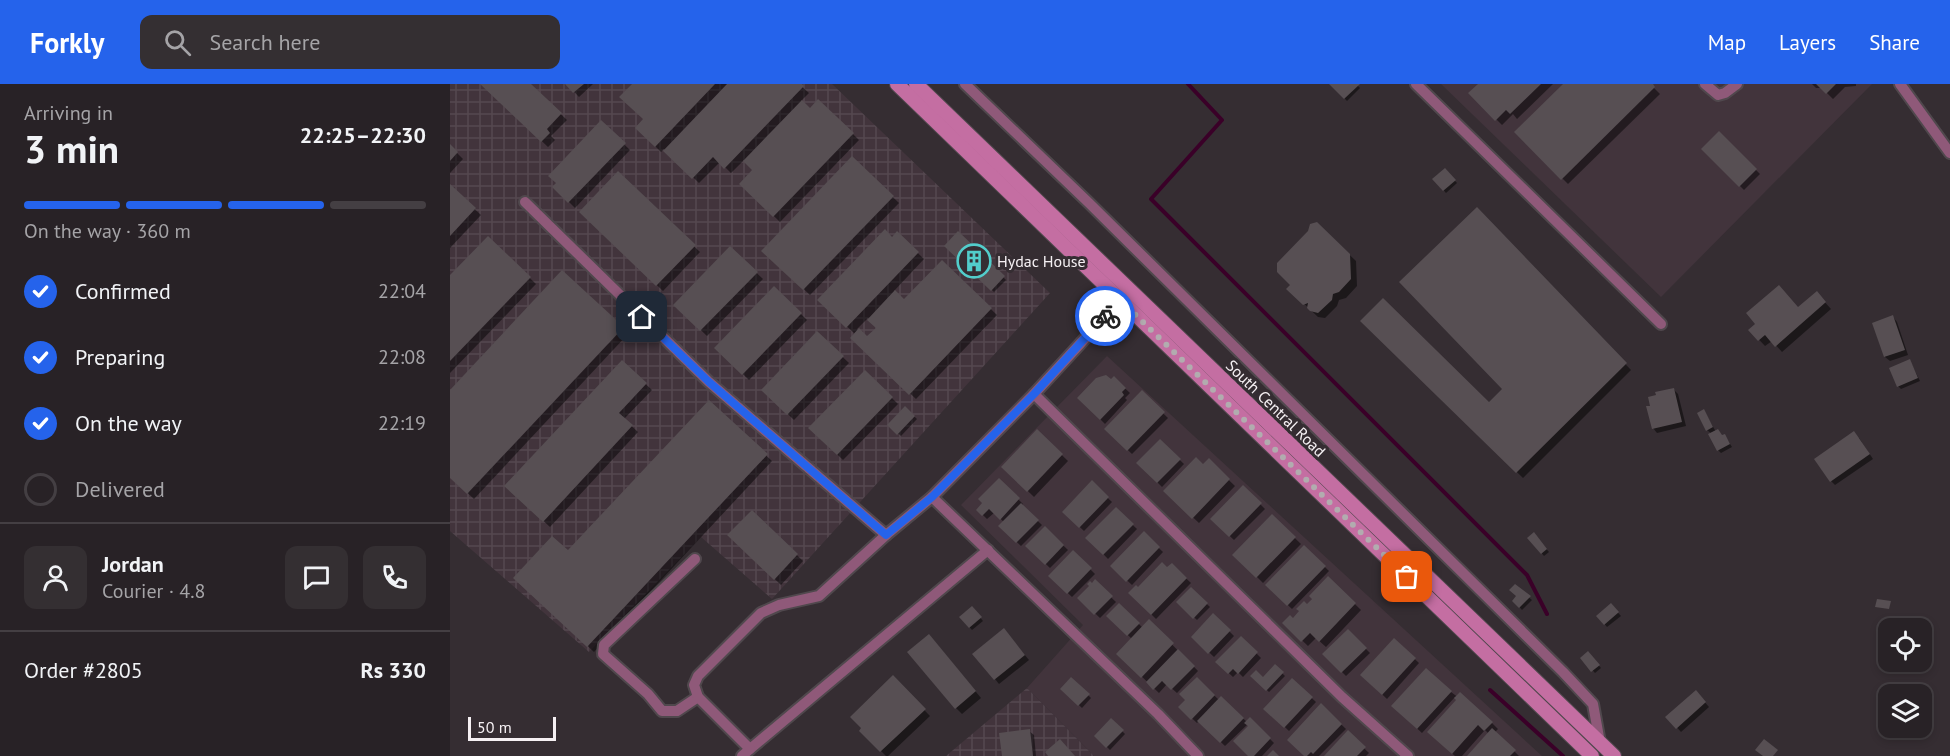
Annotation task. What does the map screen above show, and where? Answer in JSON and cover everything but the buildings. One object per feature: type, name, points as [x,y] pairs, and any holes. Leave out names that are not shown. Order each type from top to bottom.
[{"type":"main road","name":"South Central Road","points":[[897,84],[1125,295],[1614,756]]},
{"type":"main road","name":"South Central Road","points":[[916,84],[1125,295],[1592,756]]},
{"type":"street","points":[[965,84],[1089,203],[1563,672],[1593,704],[1600,743]]},
{"type":"street","points":[[1416,84],[1661,324]]},
{"type":"street","points":[[1705,84],[1718,95],[1737,84]]},
{"type":"street","points":[[1900,84],[1950,153]]},
{"type":"street","points":[[525,202],[709,382],[886,535]]},
{"type":"street","points":[[988,550],[746,753],[698,697],[694,685],[698,676],[761,613],[779,605],[819,596],[932,497],[1034,394],[1125,295]]},
{"type":"street","points":[[1034,394],[1342,697],[1408,756]]},
{"type":"street","points":[[932,497],[1158,714],[1198,756]]},
{"type":"street","points":[[694,559],[604,645],[603,654],[648,694],[662,711],[677,711],[698,697]]},
{"type":"shaded area","points":[[450,84],[832,84],[1050,293],[772,599],[701,537],[589,652],[450,531]]},
{"type":"shaded area","points":[[1441,84],[1872,84],[1661,297]]},
{"type":"shaded area","points":[[1107,356],[1542,756],[1094,756],[1027,688],[1083,625],[961,505]]},
{"type":"shaded area","points":[[1027,688],[1094,756],[946,756]]},
{"type":"waterway","points":[[1188,84],[1222,120],[1151,199],[1527,575],[1547,614]]},
{"type":"waterway","points":[[1490,690],[1563,756]]},
{"type":"way so far","points":[[1105,316],[1120,300],[1407,577]]},
{"type":"place","name":"Hydac House","points":[[974,261]]},
{"type":"route","points":[[642,317],[709,382],[886,535],[932,497],[1034,394],[1105,316]]}]
